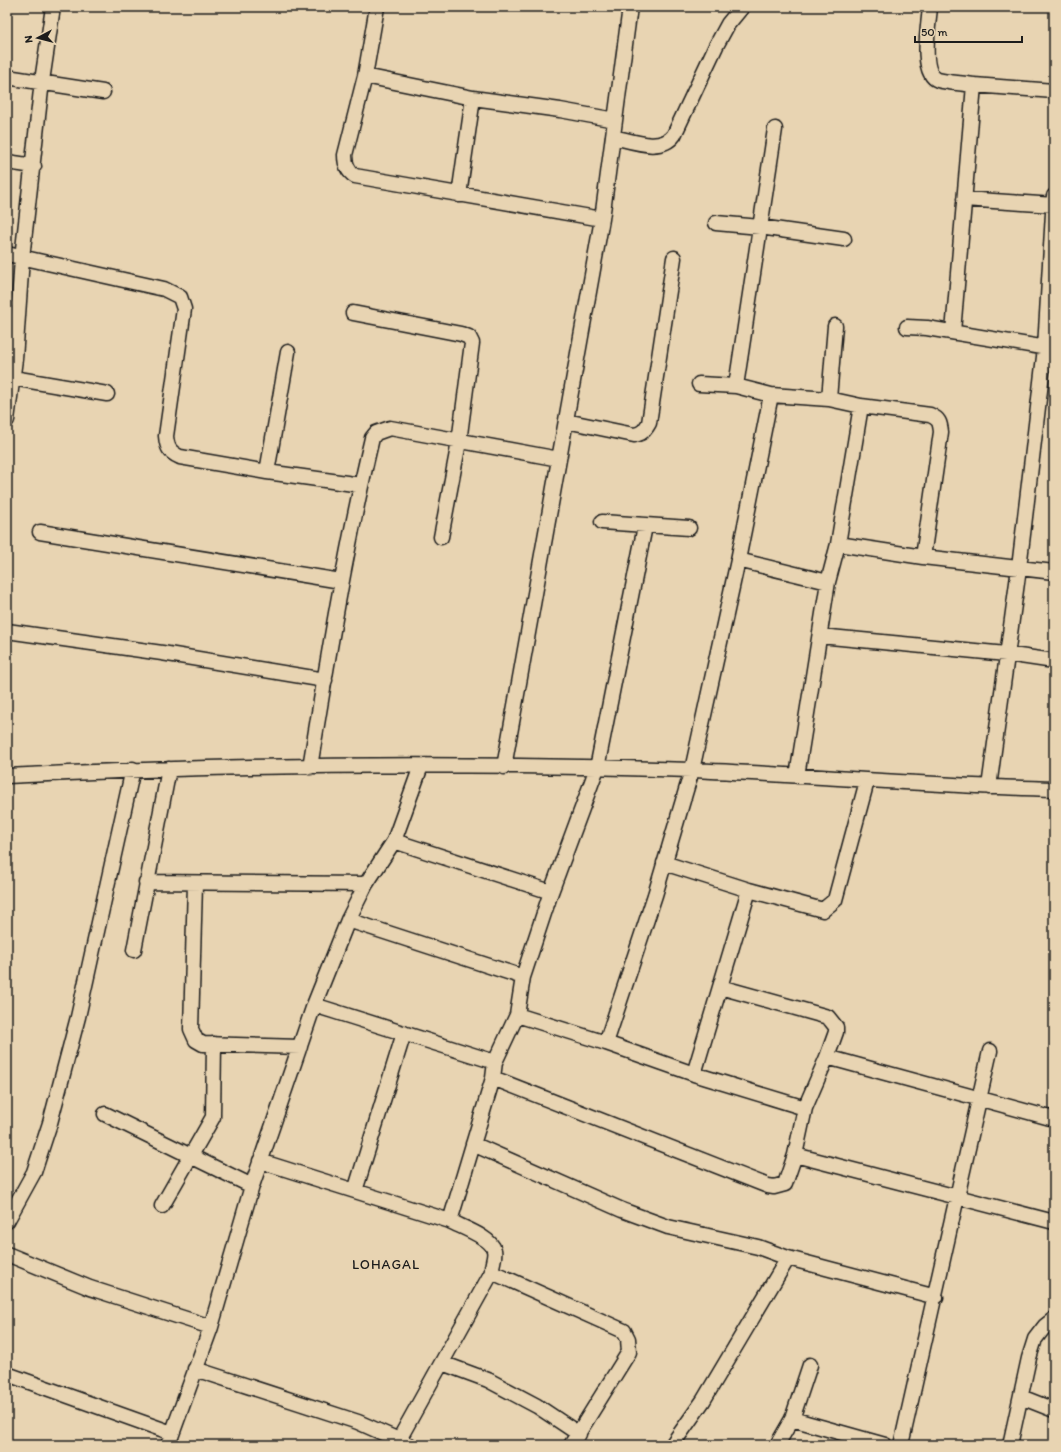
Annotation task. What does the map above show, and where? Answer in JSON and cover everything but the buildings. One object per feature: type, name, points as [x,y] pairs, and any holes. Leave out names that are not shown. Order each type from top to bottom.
[{"type":"street","points":[[7,420],[13,378],[11,358],[22,258],[34,166],[42,81],[53,7]]},
{"type":"street","points":[[377,7],[366,76],[345,155],[345,161],[350,173],[355,176],[459,195],[602,219]]},
{"type":"street","points":[[504,767],[602,219],[630,7]]},
{"type":"street","points":[[613,137],[660,145],[670,141],[716,46],[728,24],[742,7]]},
{"type":"street","points":[[930,7],[926,61],[928,71],[938,80],[974,85],[1050,89],[1054,91]]},
{"type":"street","points":[[366,76],[473,98],[560,110],[615,120]]},
{"type":"street","points":[[7,77],[42,81],[102,92]]},
{"type":"street","points":[[953,332],[974,85]]},
{"type":"street","points":[[459,195],[473,98]]},
{"type":"street","points":[[736,386],[775,129]]},
{"type":"street","points":[[7,162],[34,166]]},
{"type":"street","points":[[989,787],[1006,654],[1050,349],[1054,196]]},
{"type":"street","points":[[964,199],[1054,205]]},
{"type":"street","points":[[716,223],[760,227],[844,239]]},
{"type":"street","points":[[7,254],[164,289],[180,297],[184,309],[166,436],[167,447],[172,454],[180,457],[267,472],[361,485]]},
{"type":"street","points":[[566,421],[634,435],[645,431],[649,423],[674,258]]},
{"type":"street","points":[[353,313],[469,337],[472,343],[459,442],[440,537]]},
{"type":"street","points":[[829,399],[834,326]]},
{"type":"street","points":[[907,327],[953,332],[1050,349]]},
{"type":"street","points":[[267,472],[288,352]]},
{"type":"street","points":[[13,378],[107,394]]},
{"type":"street","points":[[699,384],[736,386],[771,395],[829,399],[861,406],[930,415],[938,418],[941,432],[923,557]]},
{"type":"street","points":[[606,1043],[664,863],[692,770],[738,560],[771,395]]},
{"type":"street","points":[[797,776],[828,582],[838,544],[861,406]]},
{"type":"street","points":[[310,767],[341,581],[372,438],[376,433],[390,428],[459,442],[559,459]]},
{"type":"street","points":[[602,522],[689,528]]},
{"type":"street","points":[[450,1221],[493,1078],[495,1062],[517,1015],[523,977],[551,892],[597,768],[645,526]]},
{"type":"street","points":[[40,532],[341,581]]},
{"type":"street","points":[[838,544],[923,557],[1054,572]]},
{"type":"street","points":[[738,560],[828,582]]},
{"type":"street","points":[[7,631],[162,652],[324,680]]},
{"type":"street","points":[[820,636],[1006,654],[1054,661]]},
{"type":"street","points":[[7,1374],[170,1439],[212,1327],[252,1186],[314,1005],[348,920],[366,884],[394,841],[421,766]]},
{"type":"street","points":[[7,776],[133,769],[421,766],[597,768],[692,770],[867,781],[1054,789]]},
{"type":"street","points":[[7,1221],[34,1172],[50,1123],[78,1017],[133,769]]},
{"type":"street","points":[[134,950],[169,769]]},
{"type":"street","points":[[664,863],[749,890],[818,910],[823,910],[830,906],[835,900],[867,781]]},
{"type":"street","points":[[394,841],[551,892]]},
{"type":"street","points":[[146,882],[195,884],[366,884]]},
{"type":"street","points":[[195,884],[191,1029],[196,1040],[203,1044],[300,1047]]},
{"type":"street","points":[[694,1074],[749,890]]},
{"type":"street","points":[[348,920],[523,977]]},
{"type":"street","points":[[493,1078],[768,1186],[774,1187],[785,1184],[795,1155],[805,1108],[836,1032],[834,1023],[828,1017],[720,987]]},
{"type":"street","points":[[314,1005],[495,1062]]},
{"type":"street","points":[[517,1015],[606,1043],[694,1074],[805,1108]]},
{"type":"street","points":[[355,1191],[404,1033]]},
{"type":"street","points":[[162,1206],[213,1117],[214,1044]]},
{"type":"street","points":[[901,1445],[936,1297],[990,1051]]},
{"type":"street","points":[[827,1057],[1054,1119]]},
{"type":"street","points":[[106,1114],[252,1186]]},
{"type":"street","points":[[473,1144],[622,1210],[668,1227],[758,1247],[788,1258],[936,1297]]},
{"type":"street","points":[[795,1155],[1054,1222]]},
{"type":"street","points":[[195,1369],[358,1422],[402,1443],[442,1363],[492,1272],[491,1265],[495,1255],[492,1244],[484,1238],[450,1221],[260,1161]]},
{"type":"street","points":[[7,1254],[90,1288],[212,1327]]},
{"type":"street","points":[[672,1445],[703,1401],[788,1258]]},
{"type":"street","points":[[442,1363],[488,1380],[537,1406],[575,1440],[629,1352],[628,1339],[624,1331],[492,1272]]},
{"type":"street","points":[[1010,1445],[1029,1358],[1035,1339],[1045,1326],[1054,1319]]},
{"type":"street","points":[[777,1445],[792,1419],[810,1365]]},
{"type":"street","points":[[1021,1397],[1054,1410]]},
{"type":"street","points":[[792,1419],[885,1445]]},
{"type":"district","name":"LOHAGAL","points":[[386,1264]]}]
